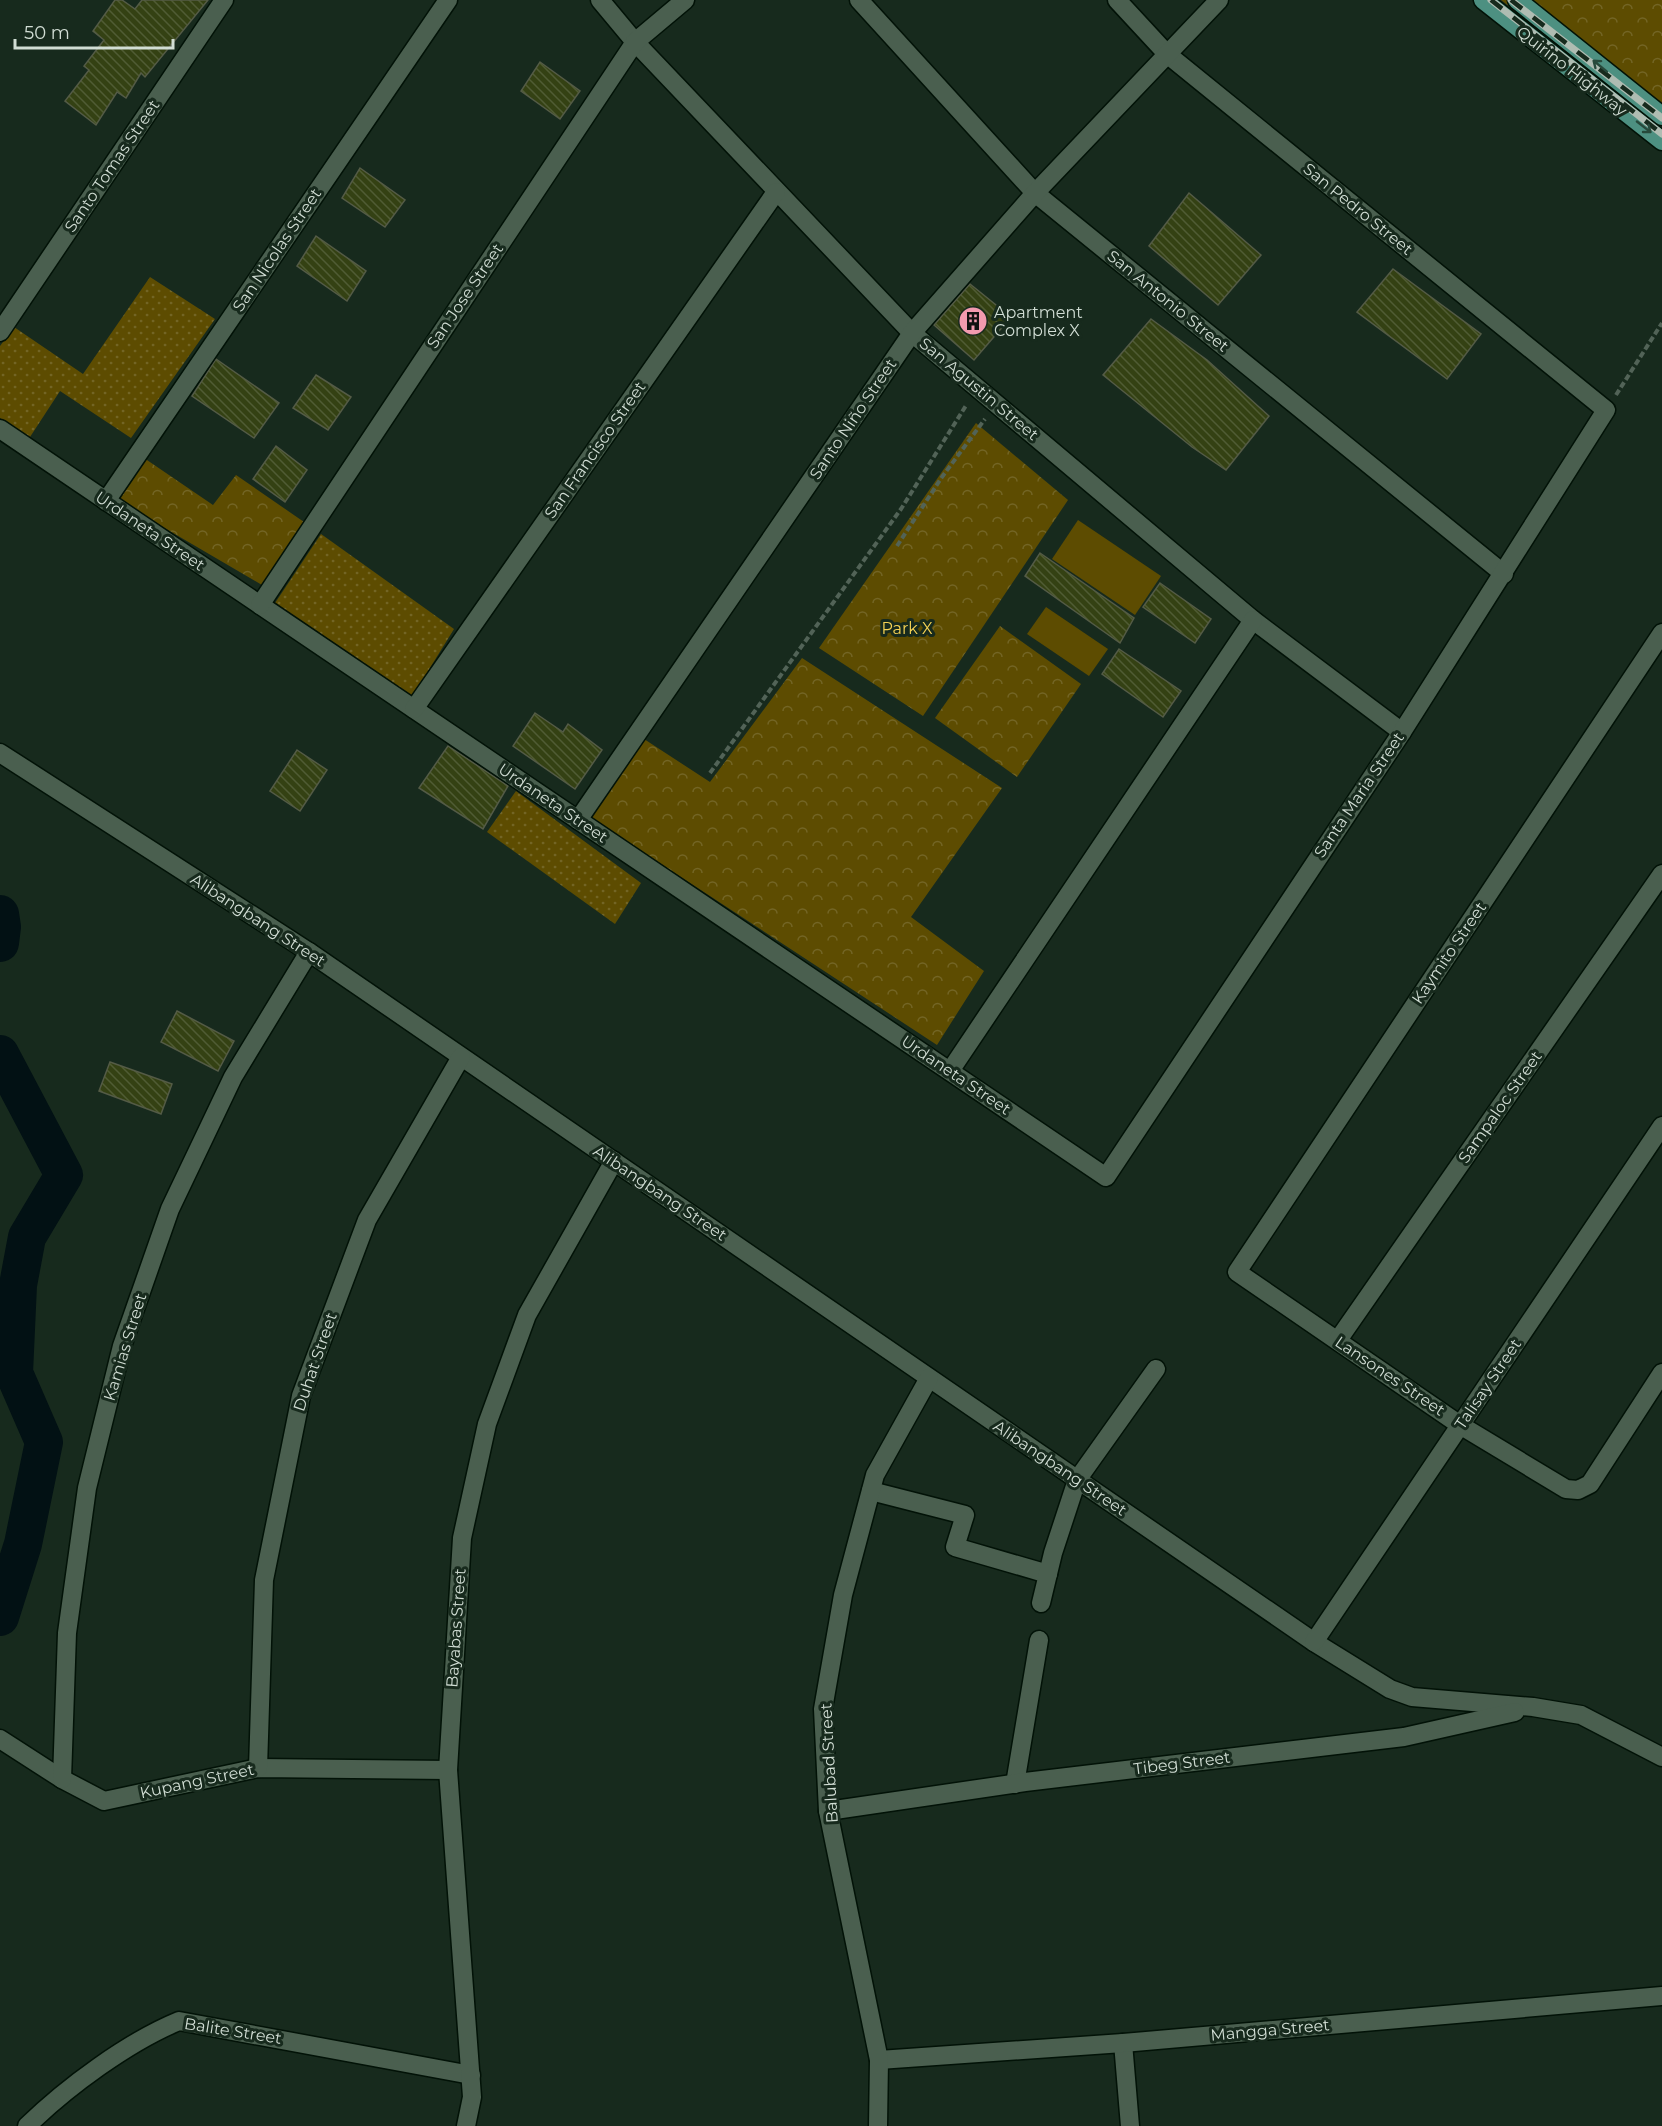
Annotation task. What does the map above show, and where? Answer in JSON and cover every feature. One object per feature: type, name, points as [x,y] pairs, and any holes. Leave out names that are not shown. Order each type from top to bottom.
[{"type":"main road","name":"Quirino Highway","points":[[1483,0],[1662,141]]},
{"type":"main road","name":"Quirino Highway","points":[[1517,0],[1662,116]]},
{"type":"street","name":"Santo Tomas Street","points":[[0,332],[224,0]]},
{"type":"street","name":"San Nicolas Street","points":[[106,501],[448,0]]},
{"type":"street","name":"San Agustin Street","points":[[600,0],[635,42],[912,333],[1253,620],[1402,732]]},
{"type":"street","name":"San Jose Street","points":[[260,605],[635,42],[685,0]]},
{"type":"street","name":"San Antonio Street","points":[[859,0],[1035,193],[1504,574]]},
{"type":"street","name":"San Pedro Street","points":[[1117,0],[1167,54],[1606,410]]},
{"type":"street","name":"Santo Niño Street","points":[[578,820],[912,333],[1035,193],[1219,0]]},
{"type":"street","name":"San Francisco Street","points":[[414,709],[776,192]]},
{"type":"street","name":"Santa Maria Street","points":[[1106,1177],[1402,732],[1606,410]]},
{"type":"street","name":"Urdaneta Street","points":[[0,429],[1106,1177]]},
{"type":"street","points":[[950,1071],[1253,620]]},
{"type":"street","name":"Kaymito Street","points":[[1237,1272],[1662,633]]},
{"type":"street","name":"Alibangbang Street","points":[[0,753],[309,952],[1314,1642],[1390,1689],[1412,1697],[1533,1707],[1581,1715],[1662,1757]]},
{"type":"street","name":"Sampaloc Street","points":[[1338,1340],[1662,874]]},
{"type":"street","name":"Kamias Street","points":[[62,1779],[69,1622],[87,1488],[122,1347],[170,1209],[223,1097],[309,952]]},
{"type":"street","name":"Duhat Street","points":[[258,1768],[264,1580],[301,1396],[367,1220],[461,1057]]},
{"type":"street","name":"Talisay Street","points":[[1314,1642],[1662,1126]]},
{"type":"street","name":"Bayabas Street","points":[[466,2126],[472,2097],[471,2075],[448,1770],[462,1538],[487,1424],[527,1315],[614,1161]]},
{"type":"street","name":"Lansones Street","points":[[1237,1272],[1460,1425],[1566,1489],[1578,1490],[1590,1484],[1662,1372]]},
{"type":"street","points":[[1041,1603],[1077,1479],[1156,1370]]},
{"type":"street","name":"Balubad Street","points":[[878,2126],[879,2060],[828,1811],[823,1708],[843,1595],[875,1475],[929,1378]]},
{"type":"street","points":[[870,1491],[965,1515],[955,1547],[1048,1574]]},
{"type":"street","points":[[1015,1784],[1039,1640]]},
{"type":"street","name":"Tibeg Street","points":[[828,1811],[1015,1784],[1404,1737],[1533,1707]]},
{"type":"street","name":"Kupang Street","points":[[0,1739],[62,1779],[104,1801],[258,1768],[448,1770]]},
{"type":"street","name":"Mangga Street","points":[[879,2060],[1123,2043],[1662,1996]]},
{"type":"street","name":"Balite Street","points":[[27,2126],[55,2099],[155,2031],[179,2021],[471,2075]]},
{"type":"street","points":[[1123,2043],[1130,2126]]},
{"type":"path","points":[[1606,410],[1662,323]]},
{"type":"path","points":[[710,773],[901,509],[977,388]]},
{"type":"path","points":[[897,546],[942,477],[996,404]]},
{"type":"green space","points":[[1501,0],[1662,0],[1662,126]]},
{"type":"green space","points":[[150,277],[215,319],[131,438],[60,391],[30,437],[0,418],[0,346],[14,327],[83,374]]},
{"type":"green space","name":"Park X","points":[[976,423],[1068,500],[923,716],[819,648]]},
{"type":"green space","points":[[144,458],[213,505],[236,475],[304,522],[262,585],[115,499]]},
{"type":"green space","points":[[1078,520],[1161,576],[1135,615],[1052,559]]},
{"type":"green space","points":[[321,534],[454,629],[412,697],[275,603]]},
{"type":"green space","points":[[1046,607],[1108,649],[1089,676],[1027,634]]},
{"type":"green space","points":[[1000,626],[1081,684],[1017,777],[935,718]]},
{"type":"green space","points":[[802,658],[1002,788],[911,917],[984,971],[937,1045],[588,816],[644,739],[710,782]]},
{"type":"green space","points":[[516,791],[641,883],[615,924],[487,832]]},
{"type":"building","points":[[115,0],[122,0],[135,9],[142,0],[208,0],[145,77],[141,73],[126,98],[117,92],[96,125],[65,101],[89,70],[84,66],[104,40],[93,31]]},
{"type":"building","points":[[540,62],[580,91],[560,119],[521,91]]},
{"type":"building","points":[[360,168],[405,200],[385,227],[342,198]]},
{"type":"building","points":[[1189,193],[1261,255],[1218,305],[1149,246]]},
{"type":"building","points":[[316,236],[366,271],[347,301],[297,266]]},
{"type":"building","points":[[1393,269],[1481,334],[1447,379],[1357,312]]},
{"type":"building","name":"Apartment Complex X","points":[[970,284],[1011,317],[974,360],[934,325]]},
{"type":"building","points":[[1151,319],[1207,360],[1269,416],[1226,470],[1192,447],[1103,375]]},
{"type":"building","points":[[216,359],[279,403],[254,438],[192,396]]},
{"type":"building","points":[[316,375],[351,397],[328,430],[293,408]]},
{"type":"building","points":[[276,446],[307,470],[285,502],[253,479]]},
{"type":"building","points":[[1040,553],[1134,618],[1120,643],[1025,576]]},
{"type":"building","points":[[1160,583],[1211,619],[1195,643],[1143,607]]},
{"type":"building","points":[[1119,649],[1181,691],[1163,717],[1102,674]]},
{"type":"building","points":[[535,713],[563,732],[568,724],[602,750],[575,789],[513,746]]},
{"type":"building","points":[[448,746],[508,786],[483,829],[419,788]]},
{"type":"building","points":[[297,750],[327,770],[300,811],[270,791]]},
{"type":"building","points":[[177,1011],[234,1041],[218,1071],[161,1042]]},
{"type":"building","points":[[110,1062],[172,1084],[161,1114],[99,1091]]},
{"type":"waterway","points":[[0,914],[2,927],[0,943]]},
{"type":"waterway","points":[[0,1054],[64,1175],[27,1237],[18,1285],[14,1373],[44,1442],[23,1544],[0,1617]]},
{"type":"railway","points":[[1491,0],[1662,134]]},
{"type":"railway","points":[[1511,0],[1662,118]]},
{"type":"place","name":"Apartment Complex X","points":[[973,321]]}]
